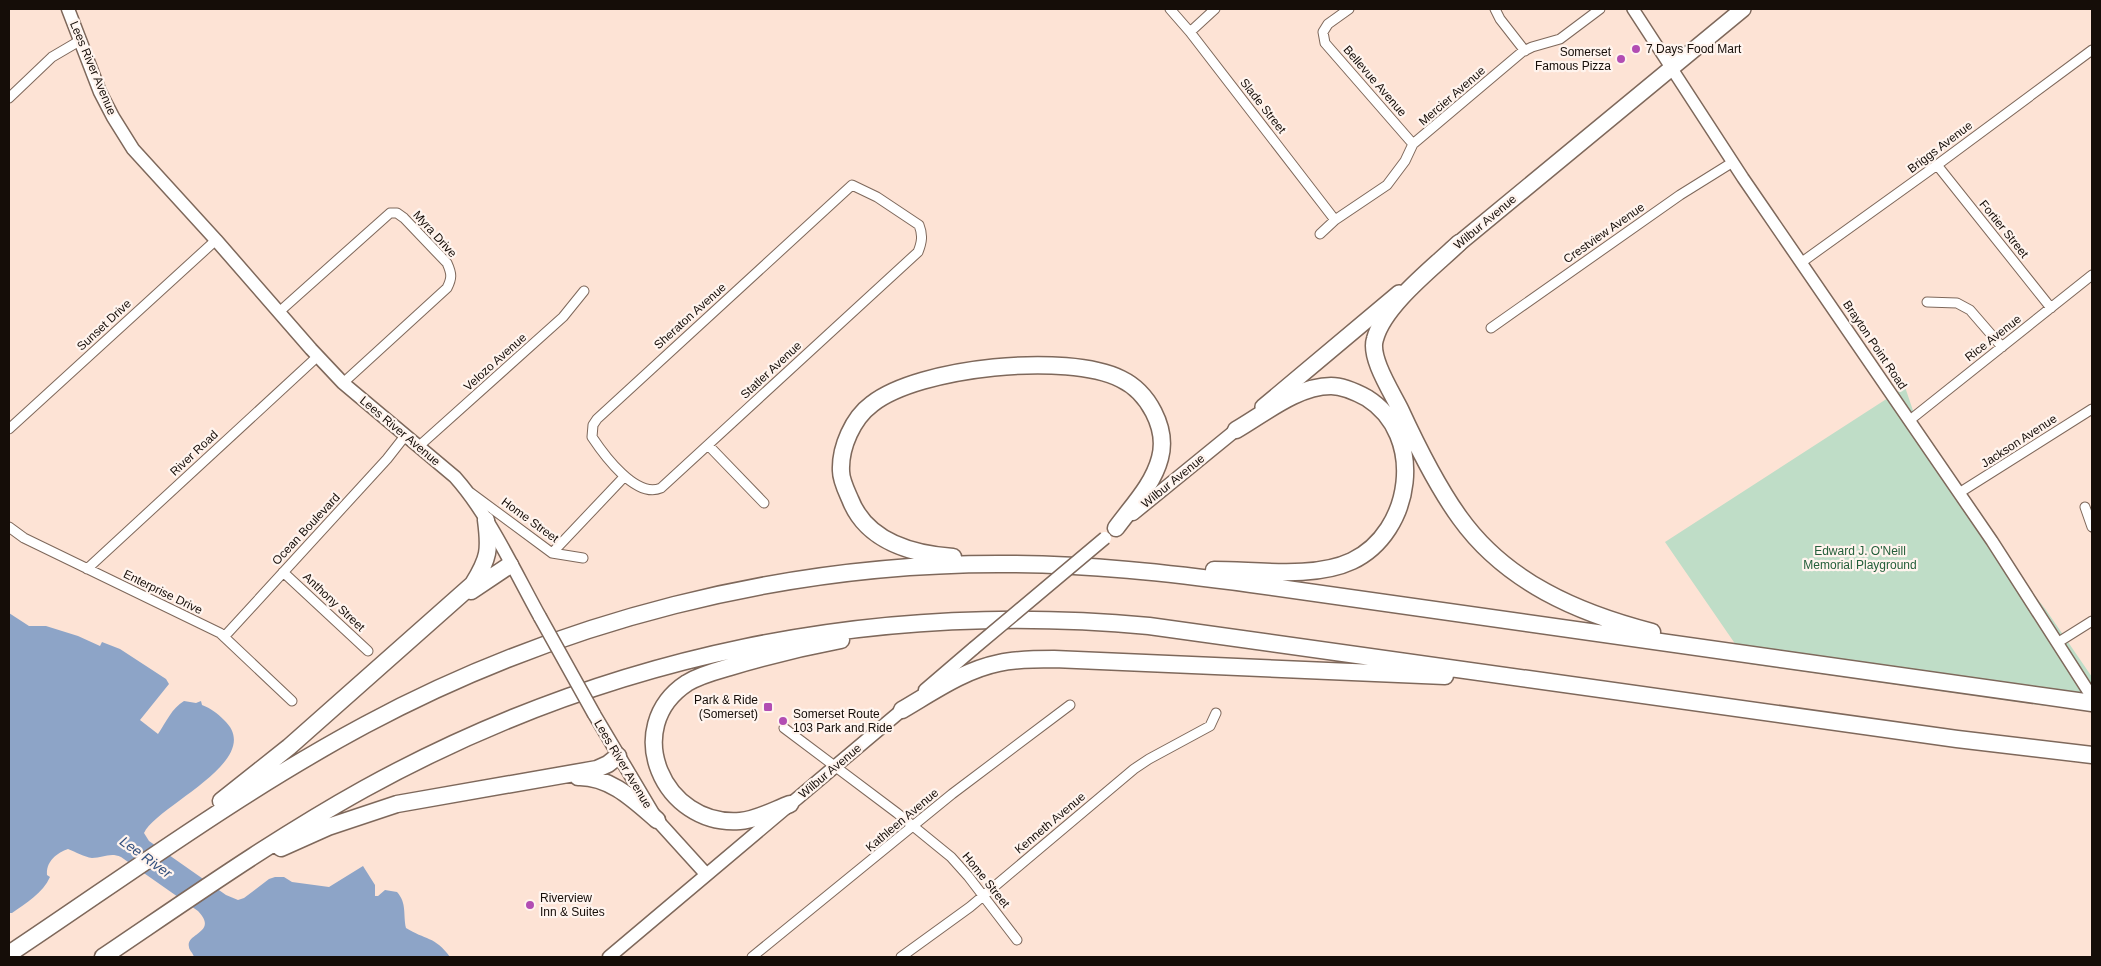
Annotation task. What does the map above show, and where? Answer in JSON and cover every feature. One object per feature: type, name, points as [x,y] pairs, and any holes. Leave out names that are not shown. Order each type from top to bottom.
[{"type":"highway","points":[[1460,243],[1395,305],[1384,320],[1374,340],[1374,356],[1433,475],[1460,518],[1488,550],[1517,575],[1560,600],[1616,622],[1734,652]]},
{"type":"highway","points":[[1110,533],[1148,485],[1160,456],[1161,444],[1157,419],[1151,407],[1135,388],[1120,378],[1086,369],[1030,365],[998,367],[940,376],[886,394],[862,413],[846,441],[841,471],[844,486],[853,507],[868,527],[889,542],[923,554],[1032,564],[1126,569],[1322,571],[1352,561],[1364,554],[1384,535],[1393,521],[1403,492],[1405,462],[1403,449],[1392,422],[1373,402],[1346,389],[1331,386],[1314,389],[1299,393],[1236,430]]},
{"type":"highway","points":[[173,844],[215,806],[289,747],[473,584],[485,562],[490,546],[486,520]]},
{"type":"highway","points":[[9,954],[290,768],[393,711],[486,668],[597,627],[711,597],[812,578],[874,570],[937,566],[1032,564]]},
{"type":"highway","points":[[441,612],[510,565]]},
{"type":"highway","points":[[1126,569],[1252,584],[2092,703]]},
{"type":"highway","points":[[103,957],[310,820],[392,774],[476,733],[564,697],[652,668],[744,646],[837,630],[930,621],[993,619],[1055,620],[1149,626],[1973,741],[2092,755]]},
{"type":"highway","points":[[790,804],[740,821],[712,818],[689,808],[667,788],[654,758],[653,744],[656,728],[667,704],[688,682],[708,674],[794,650],[930,621]]},
{"type":"highway","points":[[902,710],[951,682],[984,668],[999,663],[1034,660],[1305,669],[1553,682]]},
{"type":"highway","points":[[225,875],[328,827],[397,804],[597,770],[618,756]]},
{"type":"highway","points":[[558,777],[582,776],[604,782],[623,792],[657,820]]},
{"type":"main road","name":"Lees River Avenue","points":[[68,9],[100,92],[128,141],[343,382],[455,477],[466,489],[486,520],[594,714],[657,820],[706,874]]},
{"type":"main road","name":"Wilbur Avenue","points":[[609,957],[1110,533],[1742,9]]},
{"type":"street","name":"Slade Street","points":[[1170,9],[1190,32],[1335,220]]},
{"type":"street","points":[[1190,32],[1215,9]]},
{"type":"street","name":"Bellevue Avenue","points":[[1349,9],[1328,24],[1323,32],[1325,43],[1414,144]]},
{"type":"street","points":[[1495,9],[1500,19],[1526,51]]},
{"type":"street","name":"Mercier Avenue","points":[[1320,234],[1335,220],[1387,184],[1405,161],[1414,144],[1526,51],[1560,39],[1600,9]]},
{"type":"street","name":"Brayton Point Road","points":[[1633,9],[1733,162],[1959,493],[2092,697]]},
{"type":"street","points":[[9,98],[52,57],[81,40]]},
{"type":"street","name":"Briggs Avenue","points":[[1802,262],[2092,50]]},
{"type":"street","name":"Crestview Avenue","points":[[1491,328],[1673,200],[1733,162]]},
{"type":"street","name":"Fortier Street","points":[[1937,165],[2051,308]]},
{"type":"street","name":"Statler Avenue","points":[[624,477],[640,488],[656,490],[669,481],[918,252],[922,240],[922,231],[919,225],[877,197],[852,185]]},
{"type":"street","name":"Sheraton Avenue","points":[[624,477],[592,437],[593,425],[597,419],[852,185]]},
{"type":"street","name":"Myra Drive","points":[[279,312],[390,213],[397,212],[404,218],[448,263],[452,273],[447,288],[343,382]]},
{"type":"street","name":"Sunset Drive","points":[[9,429],[216,240]]},
{"type":"street","name":"Rice Avenue","points":[[1910,420],[2092,275]]},
{"type":"street","name":"Velozo Avenue","points":[[418,447],[562,317],[584,291]]},
{"type":"street","points":[[1927,302],[1957,303],[1970,310],[2002,347]]},
{"type":"street","name":"River Road","points":[[87,569],[318,356]]},
{"type":"street","name":"Jackson Avenue","points":[[1959,493],[2092,409]]},
{"type":"street","name":"Ocean Boulevard","points":[[224,637],[368,480],[405,436]]},
{"type":"street","points":[[708,445],[764,503]]},
{"type":"street","points":[[552,553],[624,477]]},
{"type":"street","name":"Home Street","points":[[466,489],[552,553],[583,558]]},
{"type":"street","points":[[2085,507],[2092,527]]},
{"type":"street","name":"Enterprise Drive","points":[[9,527],[24,538],[171,609],[224,637],[292,701]]},
{"type":"street","name":"Anthony Street","points":[[283,572],[368,651]]},
{"type":"street","points":[[2057,643],[2092,621]]},
{"type":"street","name":"Kathleen Avenue","points":[[752,957],[995,761],[1070,705]]},
{"type":"street","name":"Kenneth Avenue","points":[[902,957],[983,896],[1134,769],[1148,759],[1210,726],[1216,713]]},
{"type":"street","name":"Home Street","points":[[784,728],[914,826],[951,857],[1017,940]]},
{"type":"green space","name":"Edward J. O'Neill Memorial Playground","points":[[1905,387],[1925,446],[1969,511],[2046,610],[2092,677],[2092,707],[2046,706],[1749,664],[1665,542]]},
{"type":"water","name":"Lee River","points":[[9,613],[29,626],[46,626],[78,636],[100,646],[102,642],[120,649],[166,679],[169,684],[140,720],[158,734],[176,707],[184,701],[196,703],[201,701],[202,705],[214,711],[224,720],[233,735],[231,751],[221,766],[205,781],[153,822],[144,833],[149,841],[226,895],[238,900],[275,877],[284,877],[292,882],[329,887],[363,866],[375,885],[375,896],[378,896],[385,890],[397,892],[402,900],[406,928],[439,945],[450,957],[194,957],[189,948],[189,942],[200,932],[205,924],[198,911],[121,857],[110,855],[92,858],[68,849],[56,855],[50,862],[47,875],[50,877],[39,893],[12,913],[9,913]]},
{"type":"place","name":"7 Days Food Mart","points":[[1636,49]]},
{"type":"place","name":"Somerset Famous Pizza","points":[[1621,59]]},
{"type":"place","name":"Park & Ride (Somerset)","points":[[768,707]]},
{"type":"place","name":"Somerset Route 103 Park and Ride","points":[[783,721]]},
{"type":"place","name":"Riverview Inn & Suites","points":[[530,905]]}]
